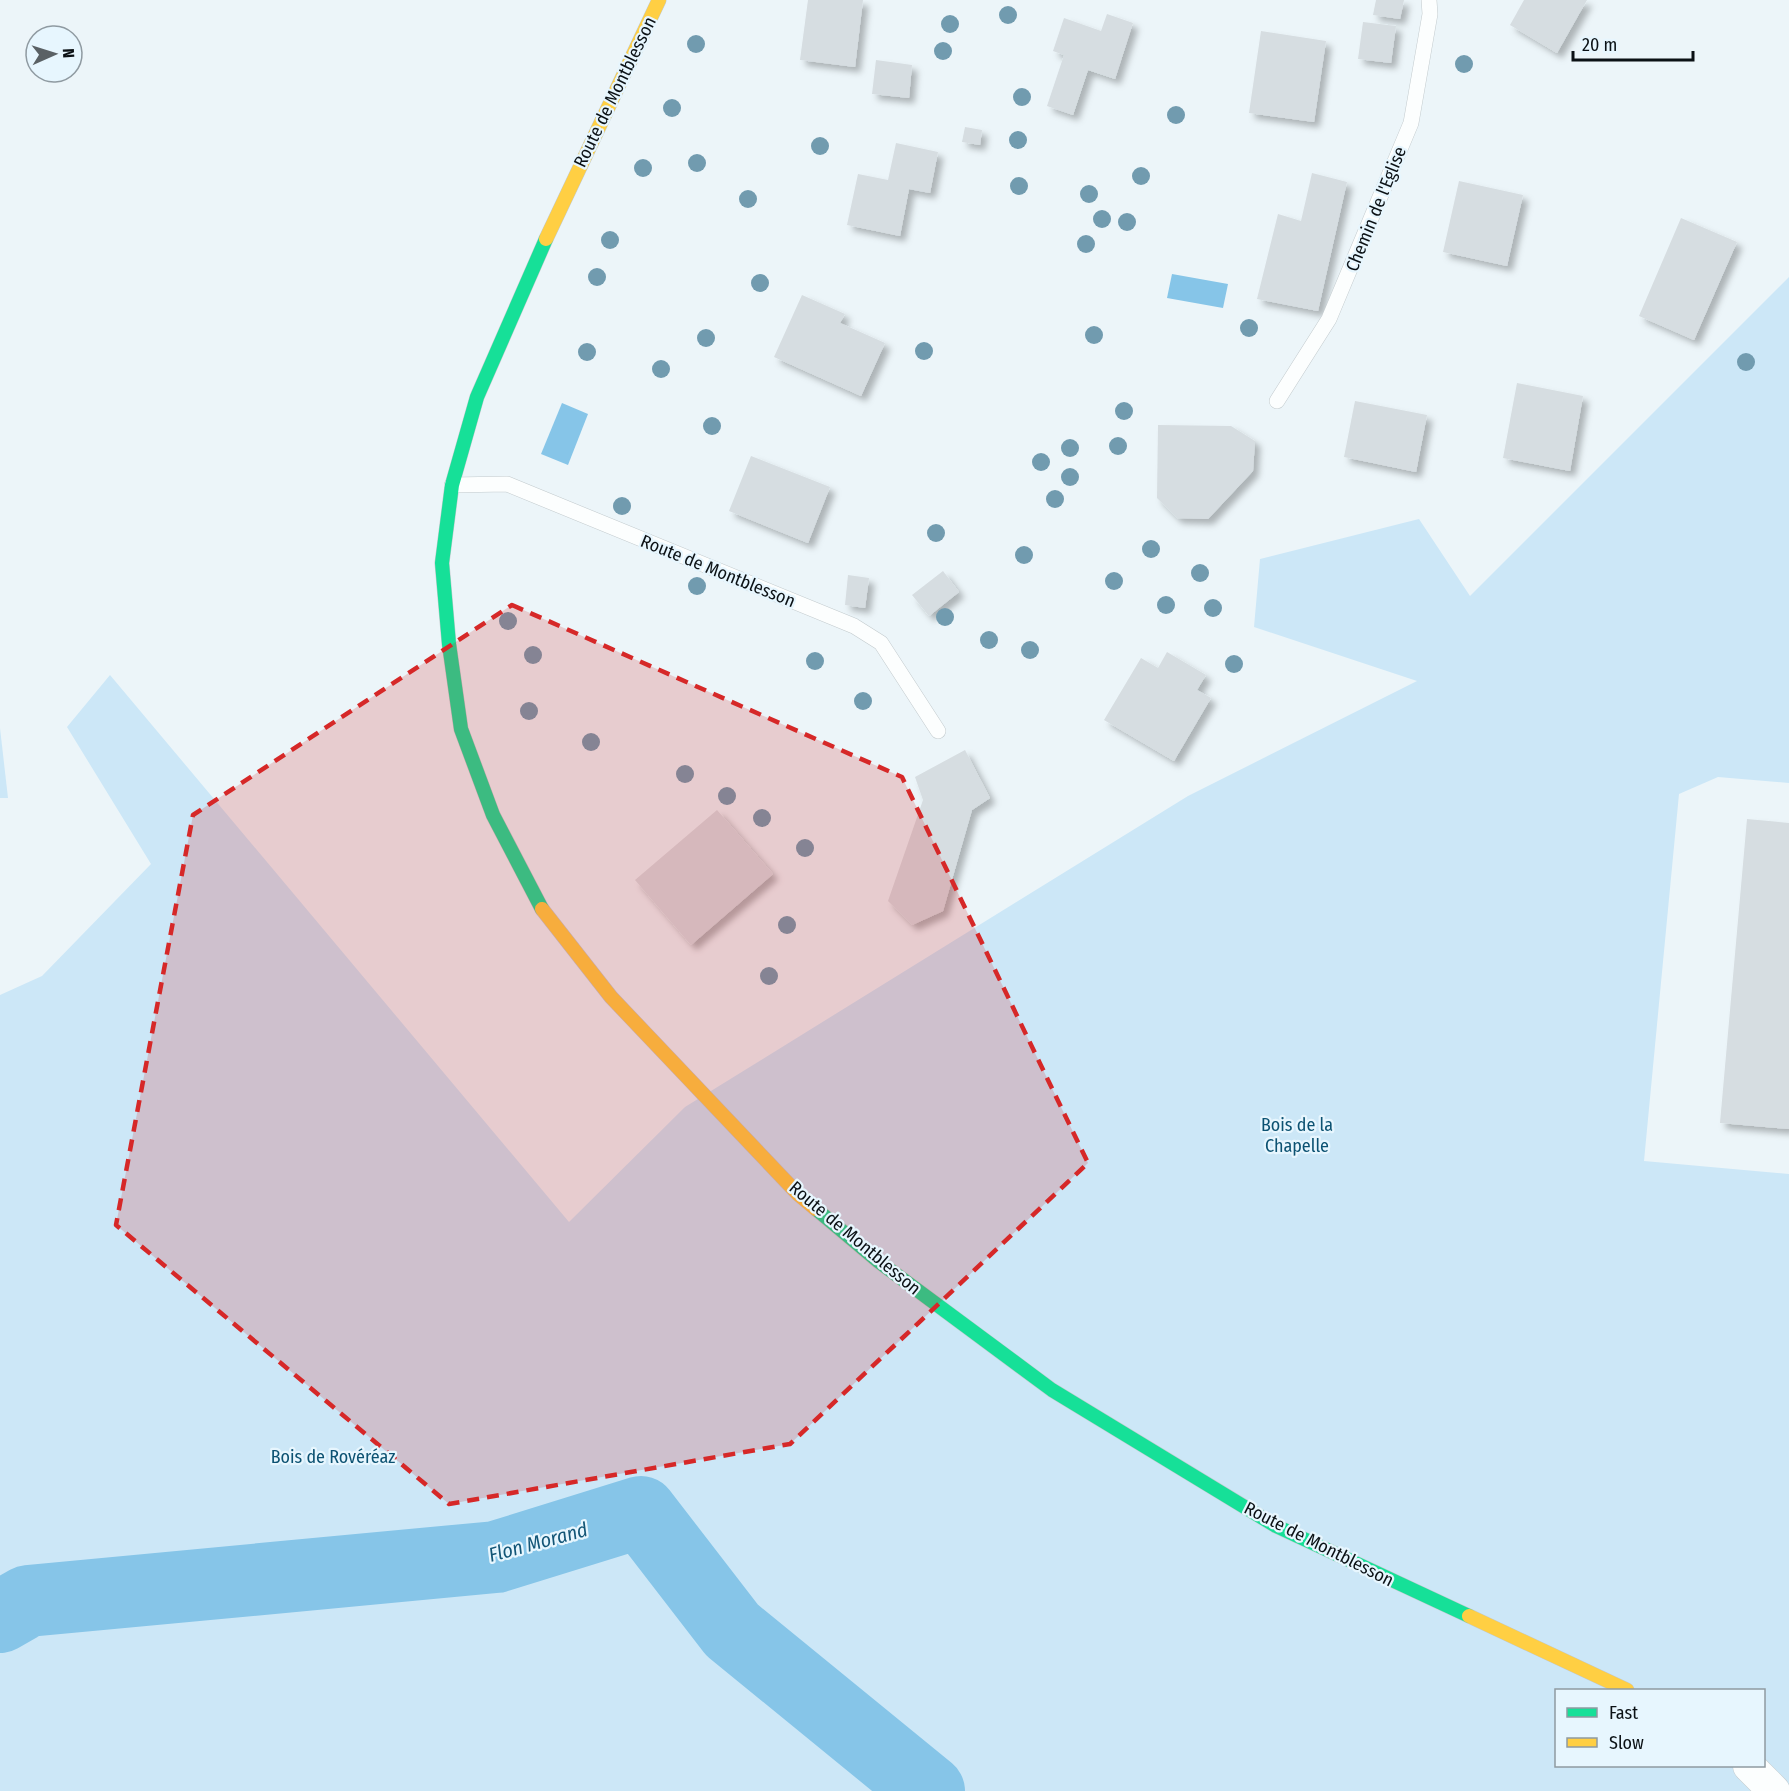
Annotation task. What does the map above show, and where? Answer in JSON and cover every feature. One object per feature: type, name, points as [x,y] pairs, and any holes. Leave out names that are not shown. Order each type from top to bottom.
[{"type":"street","name":"Route de Montblesson","points":[[658,0],[562,202],[477,397],[452,485],[442,564],[449,644],[461,729],[493,815],[536,901],[611,997],[798,1194],[878,1261],[1052,1390],[1276,1526],[1625,1689]]},
{"type":"street","points":[[1750,1767],[1774,1791]]},
{"type":"lane","name":"Chemin de l'Eglise","points":[[1277,401],[1329,320],[1411,123],[1430,14],[1429,0]]},
{"type":"lane","name":"Route de Montblesson","points":[[452,485],[507,484],[854,626],[881,643],[938,731]]},
{"type":"highlighted area","points":[[512,605],[902,777],[1088,1163],[790,1444],[449,1504],[116,1225],[193,815]]},
{"type":"green space","points":[[1789,277],[1789,783],[1718,777],[1679,794],[1644,1161],[1789,1174],[1789,1791],[0,1791],[0,995],[42,976],[151,864],[67,727],[110,675],[569,1222],[685,1107],[1188,796],[1417,681],[1254,627],[1260,559],[1419,519],[1470,596]]},
{"type":"green space","points":[[0,728],[8,798],[0,798]]},
{"type":"water","points":[[1172,274],[1228,284],[1223,308],[1167,298]]},
{"type":"water","points":[[562,403],[588,414],[568,465],[541,454]]},
{"type":"building","points":[[808,0],[863,0],[855,67],[800,60]]},
{"type":"building","points":[[1376,0],[1404,0],[1400,19],[1373,15]]},
{"type":"building","points":[[1524,0],[1587,0],[1557,53],[1510,25]]},
{"type":"building","points":[[1107,14],[1133,23],[1115,79],[1088,70],[1073,115],[1047,106],[1064,55],[1053,51],[1064,18],[1101,31]]},
{"type":"building","points":[[1363,22],[1396,26],[1391,63],[1358,59]]},
{"type":"building","points":[[1261,31],[1326,41],[1314,122],[1249,113]]},
{"type":"building","points":[[876,60],[912,65],[909,98],[872,94]]},
{"type":"building","points":[[965,127],[982,130],[980,145],[962,142]]},
{"type":"building","points":[[896,143],[938,152],[930,193],[909,189],[900,236],[847,225],[858,174],[888,180]]},
{"type":"building","points":[[1312,173],[1347,182],[1318,311],[1257,299],[1278,214],[1301,221]]},
{"type":"building","points":[[1459,181],[1523,195],[1507,266],[1443,252]]},
{"type":"building","points":[[1681,218],[1737,242],[1694,340],[1639,316]]},
{"type":"building","points":[[802,295],[845,314],[840,323],[885,343],[861,396],[774,357]]},
{"type":"building","points":[[1517,383],[1583,396],[1570,471],[1503,458]]},
{"type":"building","points":[[1355,401],[1427,415],[1416,472],[1344,457]]},
{"type":"building","points":[[1158,425],[1231,426],[1255,441],[1253,471],[1208,519],[1177,518],[1157,498]]},
{"type":"building","points":[[751,456],[830,487],[808,543],[729,511]]},
{"type":"building","points":[[943,571],[959,592],[929,616],[912,595]]},
{"type":"building","points":[[848,575],[869,578],[865,608],[845,605]]},
{"type":"building","points":[[1167,652],[1206,675],[1197,690],[1211,698],[1174,761],[1104,720],[1141,658],[1158,668]]},
{"type":"building","points":[[965,750],[990,798],[972,810],[943,911],[912,925],[888,901],[923,800],[915,777]]},
{"type":"building","points":[[717,810],[773,874],[691,945],[635,880]]},
{"type":"building","points":[[1747,819],[1789,823],[1789,1129],[1720,1123]]},
{"type":"waterway","name":"Flon Morand","points":[[0,1617],[28,1601],[496,1557],[641,1512],[732,1630],[929,1791]]},
{"type":"traffic: fast","points":[[542,909],[493,815],[461,729],[449,644],[442,563],[452,485],[477,397],[546,239]]},
{"type":"traffic: fast","points":[[816,1209],[878,1261],[1052,1390],[1276,1526],[1469,1616]]},
{"type":"traffic: slow","points":[[546,239],[659,0]]},
{"type":"traffic: slow","points":[[542,909],[611,997],[798,1194],[816,1209]]},
{"type":"traffic: slow","points":[[1469,1616],[1625,1689]]},
{"type":"park label","name":"Bois de la Chapelle","points":[[1297,1135]]},
{"type":"park label","name":"Bois de Rovéréaz","points":[[333,1457]]}]
